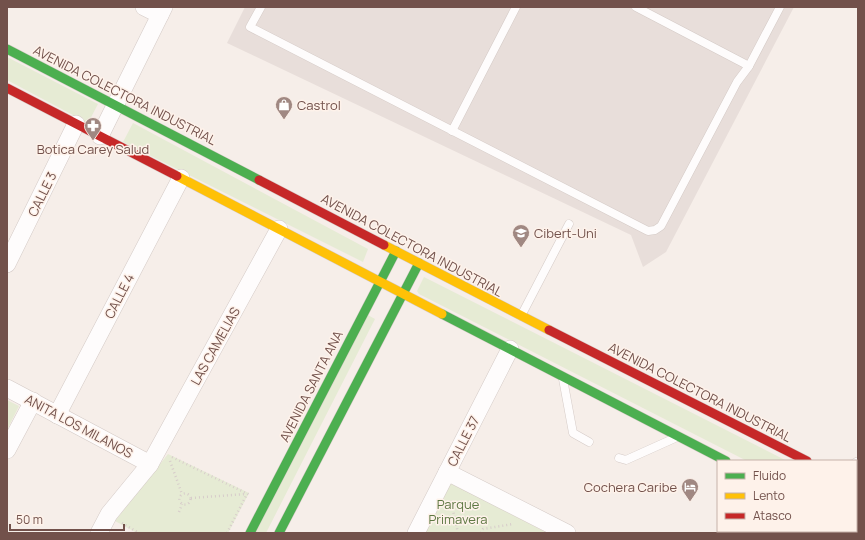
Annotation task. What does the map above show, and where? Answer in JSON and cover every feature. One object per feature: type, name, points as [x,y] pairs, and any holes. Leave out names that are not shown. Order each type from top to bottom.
[{"type":"main road","name":"AVENIDA COLECTORA INDUSTRIAL","points":[[7,49],[521,316],[805,460]]},
{"type":"main road","points":[[7,88],[724,460]]},
{"type":"main road","name":"AVENIDA SANTA ANA","points":[[250,533],[396,251]]},
{"type":"main road","points":[[279,533],[419,263]]},
{"type":"street","points":[[100,136],[162,11],[144,7]]},
{"type":"street","name":"CALLE 3","points":[[7,264],[76,124]]},
{"type":"street","name":"CALLE 4","points":[[58,415],[181,178]]},
{"type":"street","name":"LAS CAMELIAS","points":[[99,533],[109,514],[150,464],[279,229]]},
{"type":"street","name":"CALLE 37","points":[[416,533],[510,349]]},
{"type":"street","name":"ANITA LOS MILANOS","points":[[7,388],[150,464]]},
{"type":"street","points":[[7,450],[33,401]]},
{"type":"street","points":[[448,472],[567,533]]},
{"type":"lane","points":[[261,7],[250,27],[648,231],[655,230],[661,226],[737,82],[749,66],[780,7]]},
{"type":"lane","points":[[452,131],[516,7]]},
{"type":"lane","points":[[636,7],[749,66]]},
{"type":"lane","points":[[521,316],[569,224]]},
{"type":"lane","points":[[562,376],[573,433],[589,442]]},
{"type":"lane","points":[[619,458],[626,460],[678,436]]},
{"type":"path","points":[[179,512],[182,504],[180,499],[182,494],[168,455],[248,494]]},
{"type":"path","points":[[182,494],[187,493],[191,498]]},
{"type":"path","points":[[191,498],[248,494]]},
{"type":"path","points":[[227,533],[248,494]]},
{"type":"path","points":[[450,496],[458,533]]},
{"type":"path","points":[[182,504],[190,503],[191,498]]},
{"type":"path","points":[[117,521],[139,533]]},
{"type":"path","points":[[481,533],[483,528],[516,523]]},
{"type":"shaded area","points":[[245,7],[794,7],[666,252],[643,267],[631,235],[227,43]]},
{"type":"green space","points":[[7,57],[98,104],[88,123],[7,80]]},
{"type":"green space","points":[[133,123],[368,249],[363,262],[123,142]]},
{"type":"green space","points":[[424,277],[785,460],[745,460],[419,294],[417,291]]},
{"type":"green space","points":[[366,314],[375,319],[266,533],[253,533]]},
{"type":"green space","points":[[7,400],[19,406],[7,430]]},
{"type":"green space","points":[[168,454],[249,493],[228,533],[137,533],[115,521]]},
{"type":"green space","name":"Parque Primavera","points":[[449,481],[547,533],[422,533]]},
{"type":"traffic: fast","points":[[7,49],[259,180]]},
{"type":"traffic: fast","points":[[250,533],[396,251]]},
{"type":"traffic: fast","points":[[279,533],[419,263]]},
{"type":"traffic: fast","points":[[442,314],[724,460]]},
{"type":"traffic: slow","points":[[177,176],[442,314]]},
{"type":"traffic: slow","points":[[384,245],[549,330]]},
{"type":"traffic: jam","points":[[7,88],[177,176]]},
{"type":"traffic: jam","points":[[259,180],[384,245]]},
{"type":"traffic: jam","points":[[549,330],[805,460]]},
{"type":"place","name":"Castrol","points":[[284,120]]},
{"type":"place","name":"Botica Carey Salud","points":[[93,141]]},
{"type":"place","name":"Cibert-Uni","points":[[521,248]]},
{"type":"place","name":"Cochera Caribe","points":[[690,502]]}]
